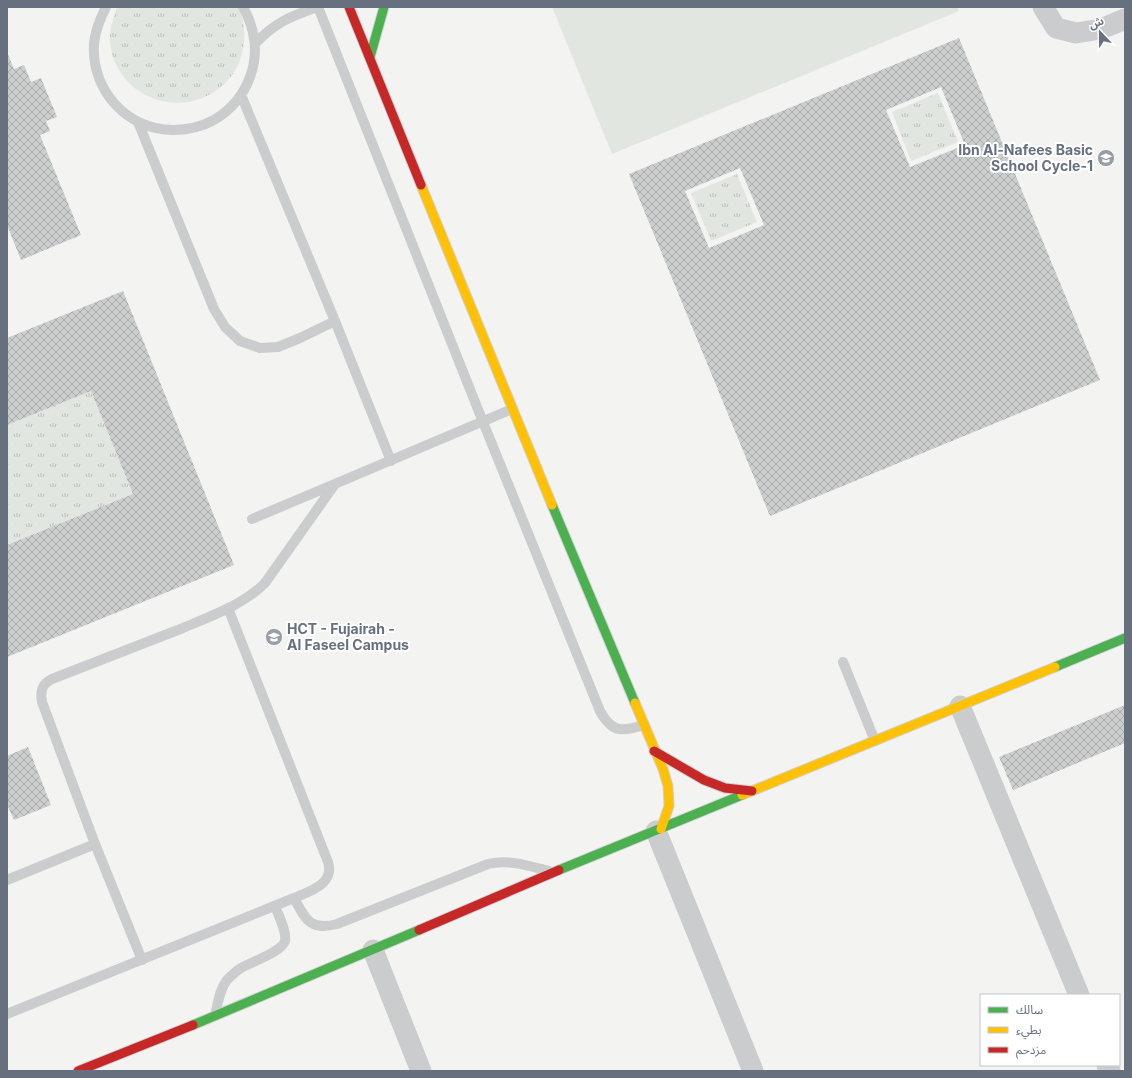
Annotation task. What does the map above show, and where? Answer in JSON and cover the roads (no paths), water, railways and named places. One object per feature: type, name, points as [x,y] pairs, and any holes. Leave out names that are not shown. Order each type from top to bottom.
[{"type":"street","points":[[349,7],[512,410],[667,782],[670,795],[668,809],[658,830],[753,1071]]},
{"type":"street","points":[[370,57],[384,7]]},
{"type":"street","points":[[1043,7],[1056,28],[1076,33],[1101,29],[1125,19]]},
{"type":"street","points":[[78,1071],[214,1018],[555,872],[1125,638]]},
{"type":"street","points":[[960,706],[1079,994]]},
{"type":"street","points":[[654,751],[704,780],[725,788],[753,792]]},
{"type":"street","points":[[373,950],[421,1071]]},
{"type":"lane","points":[[106,7],[100,17],[94,44],[96,70],[101,84],[121,110],[138,122],[151,127],[166,130],[194,128],[221,116],[232,107],[248,84],[255,58],[255,44],[253,30],[243,7]]},
{"type":"lane","points":[[255,44],[269,29],[276,24],[317,7],[483,422],[606,722],[615,728],[626,730],[644,725]]},
{"type":"lane","points":[[241,95],[336,321],[390,461]]},
{"type":"lane","points":[[138,122],[214,309],[225,327],[240,341],[260,348],[278,347],[336,321]]},
{"type":"lane","points":[[252,520],[512,410]]},
{"type":"lane","points":[[142,960],[42,702],[42,688],[46,682],[52,679],[155,639],[228,608],[258,590],[265,583],[335,484]]},
{"type":"lane","points":[[7,1014],[294,898],[325,883],[328,878],[330,867],[228,608]]},
{"type":"lane","points":[[843,662],[875,741]]},
{"type":"lane","points":[[7,880],[96,844]]},
{"type":"lane","points":[[294,898],[309,922],[321,927],[337,924],[496,862],[510,862],[555,872]]},
{"type":"lane","points":[[214,1018],[221,991],[226,981],[241,968],[280,948],[285,943],[286,936],[275,906]]},
{"type":"place","name":"Ibn Al-Nafees Basic School Cycle-1","points":[[1106,158]]},
{"type":"place","name":"HCT - Fujairah - Al Faseel Campus","points":[[274,637]]}]
